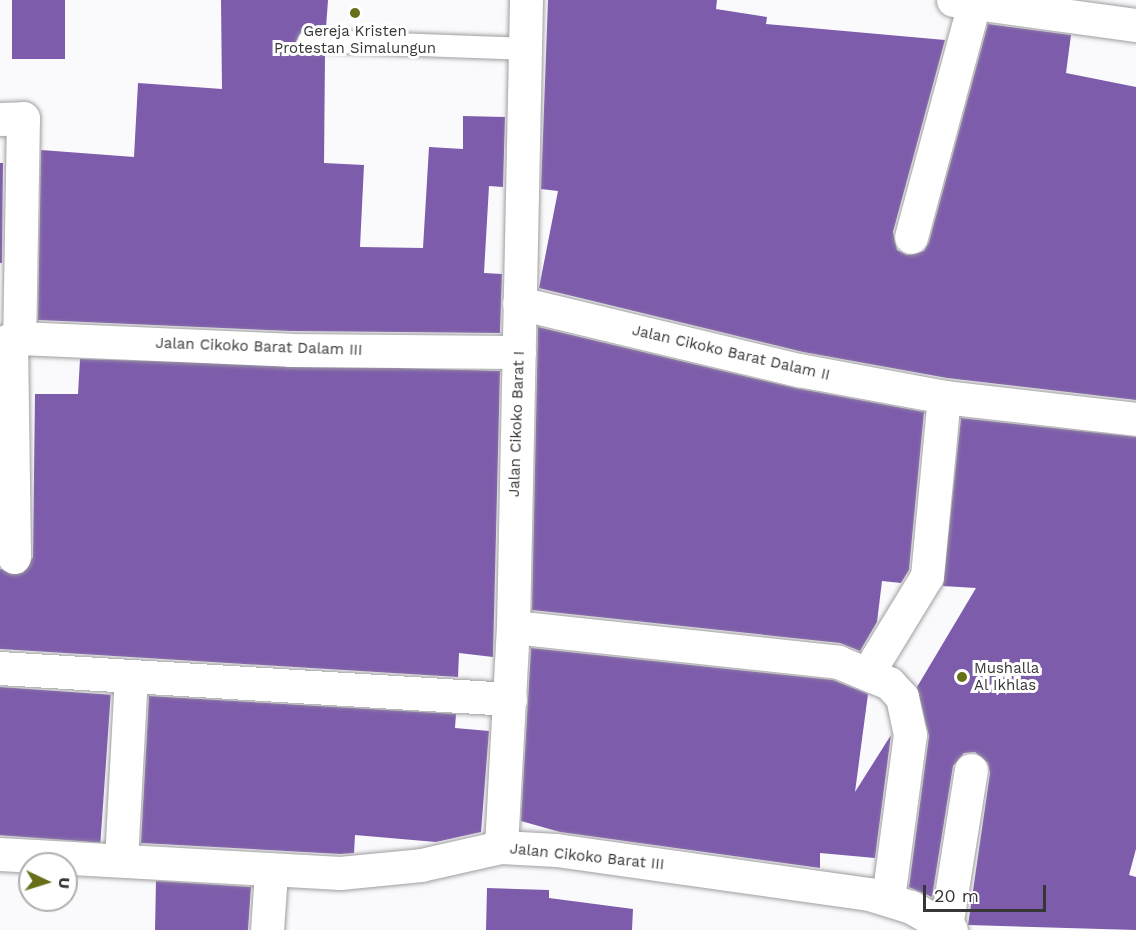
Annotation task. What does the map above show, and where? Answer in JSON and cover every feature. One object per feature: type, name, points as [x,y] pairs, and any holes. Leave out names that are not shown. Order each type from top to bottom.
[{"type":"street","name":"Jalan Cikoko Barat I","points":[[501,847],[513,627],[526,0]]},
{"type":"street","points":[[911,237],[962,2],[1088,9],[1136,25]]},
{"type":"street","points":[[0,119],[23,118],[10,340],[14,557]]},
{"type":"street","name":"Jalan Cikoko Barat Dalam II","points":[[519,303],[799,370],[944,397],[1136,418]]},
{"type":"street","name":"Jalan Cikoko Barat Dalam III","points":[[10,340],[290,350],[519,352]]},
{"type":"street","points":[[869,671],[927,576],[944,397]]},
{"type":"street","points":[[513,627],[838,662],[869,671],[902,697],[910,734],[888,899]]},
{"type":"street","points":[[0,668],[510,699]]},
{"type":"street","points":[[121,860],[131,676]]},
{"type":"street","points":[[949,928],[971,770]]},
{"type":"street","name":"Jalan Cikoko Barat III","points":[[0,854],[121,860],[272,873],[421,865],[501,847],[888,899],[949,928]]},
{"type":"street","points":[[267,930],[272,873]]},
{"type":"lane","points":[[309,41],[525,49]]},
{"type":"building","points":[[12,0],[65,0],[65,59],[12,59]]},
{"type":"building","points":[[221,0],[328,0],[326,28],[303,29],[296,41],[302,53],[325,55],[324,163],[364,165],[360,247],[423,248],[429,147],[463,149],[463,116],[505,117],[503,187],[489,186],[484,273],[502,274],[500,333],[290,331],[38,320],[41,150],[134,157],[138,83],[222,89]]},
{"type":"building","points":[[548,0],[717,0],[716,9],[767,17],[766,24],[945,40],[893,232],[897,250],[907,255],[924,251],[929,242],[988,24],[1071,35],[1066,73],[1136,87],[1136,400],[947,378],[803,352],[539,288],[558,191],[541,189]]},
{"type":"building","points":[[0,163],[3,163],[2,263],[0,263]]},
{"type":"building","points":[[538,327],[795,388],[924,412],[909,570],[901,583],[882,581],[877,622],[860,651],[840,643],[532,610]]},
{"type":"building","points":[[80,359],[500,371],[493,657],[459,653],[458,677],[0,649],[0,569],[23,573],[33,557],[35,394],[78,394]]},
{"type":"building","points":[[961,418],[1136,437],[1136,849],[1129,875],[1136,877],[1136,930],[968,925],[990,773],[988,763],[975,752],[964,753],[953,766],[932,897],[909,887],[929,736],[917,687],[976,588],[943,586]]},
{"type":"building","points":[[531,648],[833,680],[868,694],[855,792],[891,735],[875,858],[820,853],[820,868],[560,832],[521,821]]},
{"type":"building","points":[[0,687],[111,695],[100,842],[0,835]]},
{"type":"building","points":[[149,696],[456,714],[455,728],[489,731],[481,832],[436,842],[355,835],[354,853],[340,854],[141,843]]},
{"type":"building","points":[[156,881],[251,887],[248,930],[155,930]]},
{"type":"building","points":[[487,888],[549,890],[549,898],[633,909],[632,930],[486,930]]},
{"type":"place","name":"Gereja Kristen Protestan Simalungun","points":[[355,13]]},
{"type":"place","name":"Mushalla Al Ikhlas","points":[[962,677]]}]
